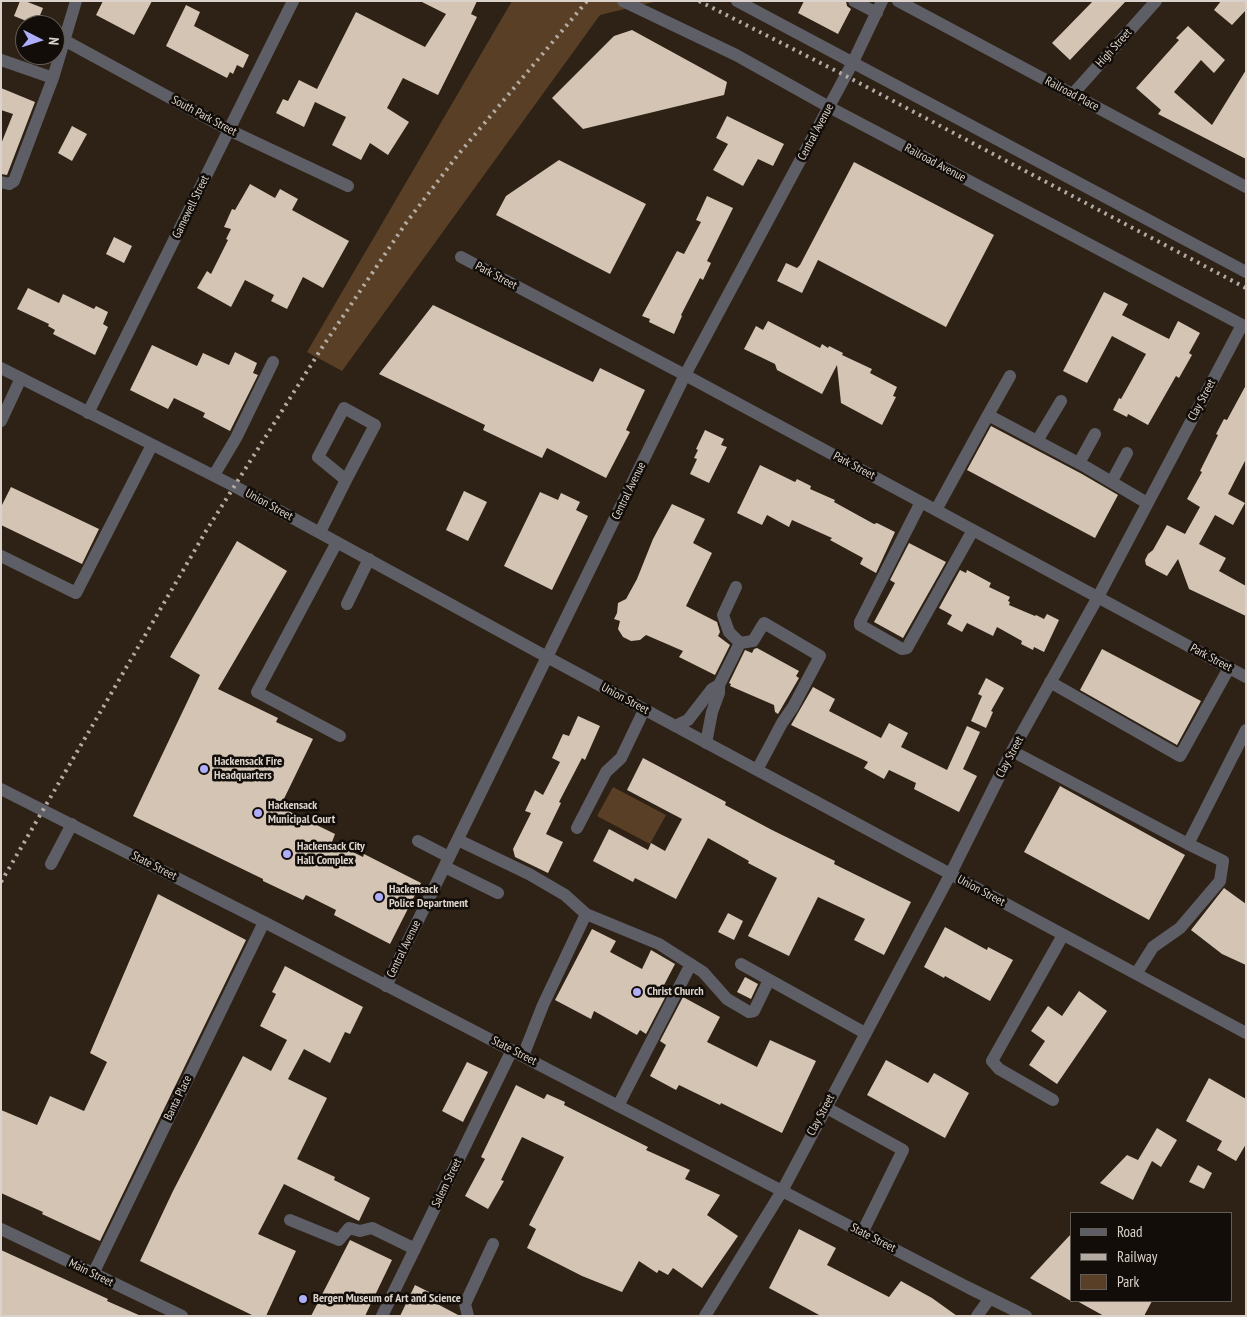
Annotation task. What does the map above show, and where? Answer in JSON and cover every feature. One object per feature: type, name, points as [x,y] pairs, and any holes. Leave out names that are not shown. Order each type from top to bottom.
[{"type":"street","points":[[65,37],[76,1]]},
{"type":"street","name":"Gamewell Street","points":[[88,413],[293,1]]},
{"type":"street","name":"Railroad Avenue","points":[[624,1],[736,55],[829,107],[1244,326]]},
{"type":"street","points":[[737,1],[1246,272]]},
{"type":"street","points":[[854,1],[879,7]]},
{"type":"street","name":"Railroad Place","points":[[898,1],[1246,187]]},
{"type":"street","name":"High Street","points":[[1072,95],[1156,1]]},
{"type":"street","name":"Central Avenue","points":[[386,986],[685,375],[853,62],[879,7]]},
{"type":"street","name":"South Park Street","points":[[65,41],[229,130],[348,186]]},
{"type":"street","points":[[1,60],[53,78]]},
{"type":"street","points":[[1,182],[9,184],[14,181],[57,65]]},
{"type":"street","name":"Park Street","points":[[461,257],[685,375],[1246,677]]},
{"type":"street","name":"Clay Street","points":[[705,1316],[782,1191],[864,1032],[950,875],[1012,751],[1098,597],[1244,326]]},
{"type":"street","points":[[214,475],[236,438],[272,362]]},
{"type":"street","name":"Union Street","points":[[1,368],[214,475],[644,710],[1246,1033]]},
{"type":"street","points":[[936,510],[1010,376]]},
{"type":"street","points":[[1,421],[21,378]]},
{"type":"street","points":[[1037,441],[1061,401]]},
{"type":"street","points":[[320,532],[375,425],[344,408],[318,457],[346,480]]},
{"type":"street","points":[[988,415],[1112,481],[1147,503]]},
{"type":"street","points":[[1079,463],[1095,434]]},
{"type":"street","points":[[1,556],[76,593],[152,445]]},
{"type":"street","points":[[1112,481],[1127,453]]},
{"type":"street","points":[[921,502],[860,622],[860,626],[902,648],[907,648],[973,530]]},
{"type":"street","points":[[336,542],[257,692],[340,736]]},
{"type":"street","points":[[346,604],[369,559]]},
{"type":"street","points":[[736,587],[723,615],[729,632],[740,643]]},
{"type":"street","points":[[740,643],[752,641],[764,623],[820,656],[757,770]]},
{"type":"street","points":[[706,743],[712,712],[719,694],[719,685],[740,643]]},
{"type":"street","points":[[1050,682],[1180,756],[1229,668]]},
{"type":"street","points":[[675,726],[688,720],[712,688],[719,685]]},
{"type":"street","points":[[577,828],[606,772],[621,758],[644,710]]},
{"type":"street","points":[[1188,844],[1246,730]]},
{"type":"street","points":[[1012,751],[1223,861],[1220,881],[1180,928],[1153,948],[1136,974]]},
{"type":"street","name":"State Street","points":[[1,789],[264,922],[862,1233],[1026,1316]]},
{"type":"street","points":[[51,864],[72,824]]},
{"type":"street","points":[[458,840],[529,874],[565,895],[586,914],[659,944],[703,972],[726,999],[749,1012],[754,1011],[769,980]]},
{"type":"street","points":[[418,841],[447,862],[498,893]]},
{"type":"street","points":[[524,1056],[542,1005],[586,914]]},
{"type":"street","name":"Banta Place","points":[[93,1274],[264,922]]},
{"type":"street","points":[[1053,1100],[999,1069],[992,1061],[1063,935]]},
{"type":"street","points":[[618,1106],[691,964]]},
{"type":"street","points":[[741,964],[864,1032]]},
{"type":"street","name":"Salem Street","points":[[382,1316],[512,1050]]},
{"type":"street","points":[[825,1107],[903,1150],[862,1233]]},
{"type":"street","points":[[290,1220],[339,1240],[349,1228],[360,1231],[372,1228],[415,1249]]},
{"type":"street","name":"Main Street","points":[[1,1229],[182,1316]]},
{"type":"street","points":[[468,1316],[465,1304],[493,1244]]},
{"type":"street","points":[[977,1316],[990,1298]]},
{"type":"green space","points":[[512,1],[658,1],[600,15],[342,371],[307,352]]},
{"type":"green space","points":[[613,787],[666,815],[650,844],[597,816]]},
{"type":"building","points":[[20,1],[43,8],[40,15],[14,16]]},
{"type":"building","points":[[103,1],[152,1],[134,35],[96,15]]},
{"type":"building","points":[[420,1],[477,1],[471,14],[477,17],[438,95],[403,78],[387,108],[409,122],[388,155],[370,143],[361,160],[332,145],[346,117],[315,102],[304,127],[276,113],[283,99],[288,101],[299,80],[317,89],[356,12],[425,47],[446,14]]},
{"type":"building","points":[[804,1],[846,1],[847,6],[851,9],[838,34],[798,13]]},
{"type":"building","points":[[1093,1],[1126,1],[1070,60],[1052,43]]},
{"type":"building","points":[[1221,1],[1246,1],[1246,10],[1232,25],[1214,10]]},
{"type":"building","points":[[186,5],[200,12],[194,26],[249,55],[243,68],[237,65],[233,74],[230,72],[227,78],[166,46]]},
{"type":"building","points":[[1188,26],[1225,60],[1214,73],[1201,60],[1174,92],[1212,125],[1246,70],[1246,159],[1158,114],[1161,110],[1136,88],[1179,40],[1176,38]]},
{"type":"building","points":[[632,30],[727,82],[724,95],[583,129],[552,98],[614,36]]},
{"type":"building","points":[[1,88],[35,102],[7,175],[1,174],[1,144],[13,114],[1,110]]},
{"type":"building","points":[[727,116],[784,144],[773,166],[758,159],[743,186],[713,170],[728,144],[716,138]]},
{"type":"building","points":[[72,126],[87,134],[72,161],[58,153]]},
{"type":"building","points":[[559,160],[646,204],[610,274],[496,215],[506,196]]},
{"type":"building","points":[[854,162],[994,235],[946,327],[818,260],[802,293],[777,281],[786,263],[797,268],[800,265]]},
{"type":"building","points":[[250,184],[275,198],[280,189],[298,199],[292,210],[349,241],[323,288],[303,277],[287,309],[271,301],[274,295],[245,280],[231,307],[197,288],[207,271],[211,274],[228,240],[226,239],[231,229],[224,227],[232,209],[235,210]]},
{"type":"building","points":[[707,196],[733,208],[707,261],[711,263],[703,280],[700,278],[681,315],[674,334],[649,322],[650,319],[642,316],[677,251],[684,254],[701,222],[696,220]]},
{"type":"building","points":[[114,237],[132,246],[124,263],[106,254]]},
{"type":"building","points":[[28,288],[59,303],[63,294],[94,309],[96,306],[108,312],[103,324],[108,327],[95,355],[53,334],[55,330],[48,326],[49,324],[17,309]]},
{"type":"building","points":[[1104,292],[1128,304],[1122,315],[1169,339],[1178,321],[1200,333],[1189,353],[1192,355],[1179,378],[1176,376],[1148,425],[1128,414],[1127,417],[1113,410],[1146,354],[1112,336],[1087,383],[1063,371]]},
{"type":"building","points":[[433,305],[593,382],[600,368],[645,390],[626,430],[630,432],[606,478],[547,448],[542,458],[483,430],[485,425],[379,374]]},
{"type":"building","points":[[768,321],[820,348],[822,344],[843,353],[842,355],[872,369],[870,373],[897,387],[893,396],[896,397],[882,425],[841,403],[837,365],[822,394],[777,370],[775,364],[744,349],[756,326],[763,330]]},
{"type":"building","points":[[152,345],[197,366],[203,353],[229,365],[235,352],[257,363],[253,373],[258,375],[230,431],[203,417],[205,413],[174,398],[168,409],[130,390]]},
{"type":"building","points":[[1246,385],[1246,459],[1228,494],[1245,503],[1233,525],[1215,515],[1199,544],[1226,558],[1219,571],[1246,586],[1246,616],[1189,589],[1178,559],[1167,576],[1146,565],[1145,560],[1167,525],[1185,534],[1200,507],[1187,499],[1202,472],[1200,471],[1218,435],[1216,434],[1224,419],[1227,420]]},
{"type":"building","points":[[991,426],[1118,495],[1095,538],[967,470]]},
{"type":"building","points":[[705,430],[724,439],[721,445],[727,447],[709,483],[690,474],[697,459],[694,458],[698,450],[696,449]]},
{"type":"building","points":[[760,465],[795,482],[797,479],[811,486],[810,489],[835,500],[834,502],[874,524],[877,523],[895,532],[876,573],[860,564],[863,558],[830,540],[832,538],[792,520],[789,527],[767,515],[762,525],[737,513]]},
{"type":"building","points":[[11,487],[99,529],[82,564],[1,525],[1,507]]},
{"type":"building","points":[[464,491],[487,502],[468,541],[446,530]]},
{"type":"building","points":[[540,492],[558,500],[561,493],[580,502],[576,510],[588,516],[552,590],[504,566]]},
{"type":"building","points":[[672,504],[705,519],[693,543],[712,553],[686,606],[717,622],[720,632],[718,636],[730,645],[715,675],[679,657],[683,651],[646,635],[640,640],[631,641],[623,637],[618,629],[620,621],[614,619],[618,603],[626,599],[637,579],[653,539]]},
{"type":"building","points":[[237,541],[287,571],[218,689],[278,718],[276,722],[313,739],[280,807],[335,834],[332,842],[363,857],[364,854],[421,883],[390,944],[334,915],[336,910],[306,895],[303,900],[133,816],[200,675],[170,657]]},
{"type":"building","points":[[909,543],[946,562],[903,638],[874,622],[895,583],[890,580]]},
{"type":"building","points":[[960,570],[966,573],[967,570],[991,583],[989,587],[1010,597],[1009,605],[1044,619],[1047,614],[1059,620],[1044,652],[1034,647],[1033,650],[1021,644],[1022,641],[997,627],[993,636],[967,623],[962,632],[947,624],[952,615],[939,608]]},
{"type":"building","points":[[757,648],[799,671],[796,676],[799,678],[778,714],[775,712],[774,705],[730,686],[731,684],[729,683],[745,650],[752,653]]},
{"type":"building","points":[[1102,649],[1201,701],[1177,745],[1080,690]]},
{"type":"building","points":[[986,678],[1004,688],[991,711],[993,712],[986,728],[971,721],[982,696],[978,694]]},
{"type":"building","points":[[813,687],[835,699],[829,711],[881,738],[889,723],[908,733],[901,747],[947,770],[967,726],[980,732],[963,769],[977,776],[959,812],[914,789],[916,783],[889,770],[884,779],[864,768],[868,762],[791,725]]},
{"type":"building","points":[[578,716],[600,726],[585,760],[582,758],[559,802],[561,803],[546,834],[563,842],[548,873],[515,857],[513,849],[531,813],[525,811],[535,790],[543,795],[560,762],[552,758],[563,734],[569,736]]},
{"type":"building","points":[[643,758],[726,802],[725,805],[835,861],[834,864],[911,902],[884,955],[854,940],[865,919],[818,897],[789,956],[748,936],[777,878],[748,863],[749,861],[708,838],[676,899],[635,878],[633,882],[593,861],[609,829],[648,850],[651,843],[665,851],[682,819],[627,790]]},
{"type":"building","points":[[1060,786],[1185,855],[1149,920],[1024,852]]},
{"type":"building","points":[[1224,888],[1246,904],[1246,965],[1222,954],[1191,930]]},
{"type":"building","points":[[158,894],[246,940],[100,1241],[1,1193],[1,1110],[37,1125],[50,1096],[84,1111],[107,1062],[90,1053]]},
{"type":"building","points":[[728,913],[743,921],[734,940],[718,932]]},
{"type":"building","points":[[945,927],[987,950],[988,947],[1013,960],[990,1001],[945,976],[944,978],[924,967]]},
{"type":"building","points":[[592,929],[616,941],[610,952],[642,969],[651,950],[675,964],[663,987],[669,990],[646,1034],[640,1030],[637,1035],[594,1011],[591,1019],[555,1000]]},
{"type":"building","points":[[285,966],[363,1007],[350,1034],[345,1032],[330,1063],[304,1049],[288,1079],[327,1098],[297,1159],[335,1177],[334,1180],[370,1198],[359,1221],[284,1184],[258,1234],[296,1251],[266,1316],[254,1316],[140,1261],[173,1191],[243,1056],[271,1071],[287,1040],[260,1026],[276,994],[272,992]]},
{"type":"building","points":[[745,977],[758,984],[751,999],[737,992]]},
{"type":"building","points":[[1079,991],[1107,1011],[1057,1084],[1029,1065],[1045,1041],[1031,1031],[1048,1006],[1062,1016]]},
{"type":"building","points":[[683,997],[720,1017],[707,1042],[757,1067],[770,1040],[816,1061],[782,1133],[721,1103],[720,1105],[679,1085],[676,1090],[650,1076],[666,1045],[660,1041]]},
{"type":"building","points":[[886,1060],[928,1083],[934,1073],[969,1093],[945,1138],[867,1095]]},
{"type":"building","points":[[467,1062],[488,1072],[463,1122],[442,1111]]},
{"type":"building","points":[[1209,1078],[1246,1099],[1246,1144],[1236,1161],[1217,1150],[1222,1141],[1186,1121]]},
{"type":"building","points":[[516,1085],[544,1099],[547,1094],[565,1102],[564,1105],[648,1147],[646,1150],[690,1170],[685,1179],[720,1195],[707,1215],[738,1236],[702,1288],[673,1268],[668,1275],[659,1270],[657,1273],[639,1261],[622,1292],[582,1276],[527,1248],[536,1229],[529,1225],[564,1157],[522,1137],[501,1180],[504,1181],[488,1209],[465,1196],[485,1159],[481,1157]]},
{"type":"building","points":[[1157,1128],[1177,1140],[1161,1167],[1152,1161],[1133,1200],[1100,1183],[1127,1155],[1138,1160]]},
{"type":"building","points":[[1198,1165],[1212,1173],[1204,1189],[1189,1182]]},
{"type":"building","points":[[799,1229],[836,1248],[827,1265],[889,1297],[901,1281],[932,1298],[957,1316],[821,1316],[769,1288]]},
{"type":"building","points":[[1070,1235],[1070,1300],[1030,1278]]},
{"type":"building","points":[[350,1240],[392,1260],[365,1316],[311,1316]]},
{"type":"building","points":[[1,1250],[108,1299],[107,1301],[141,1316],[1,1316]]},
{"type":"building","points":[[415,1285],[429,1292],[426,1298],[460,1316],[400,1316]]},
{"type":"building","points":[[1079,1302],[1151,1302],[1144,1316],[1104,1316]]},
{"type":"railway","points":[[1,882],[206,531],[323,346],[406,223],[457,156],[587,1]]},
{"type":"railway","points":[[699,1],[846,76],[1246,288]]},
{"type":"place","name":"Hackensack Fire Headquarters","points":[[204,769]]},
{"type":"place","name":"Hackensack Municipal Court","points":[[258,813]]},
{"type":"place","name":"Hackensack City Hall Complex","points":[[287,854]]},
{"type":"place","name":"Hackensack Police Department","points":[[379,897]]},
{"type":"place","name":"Christ Church","points":[[637,992]]},
{"type":"place","name":"Bergen Museum of Art and Science","points":[[303,1299]]}]
